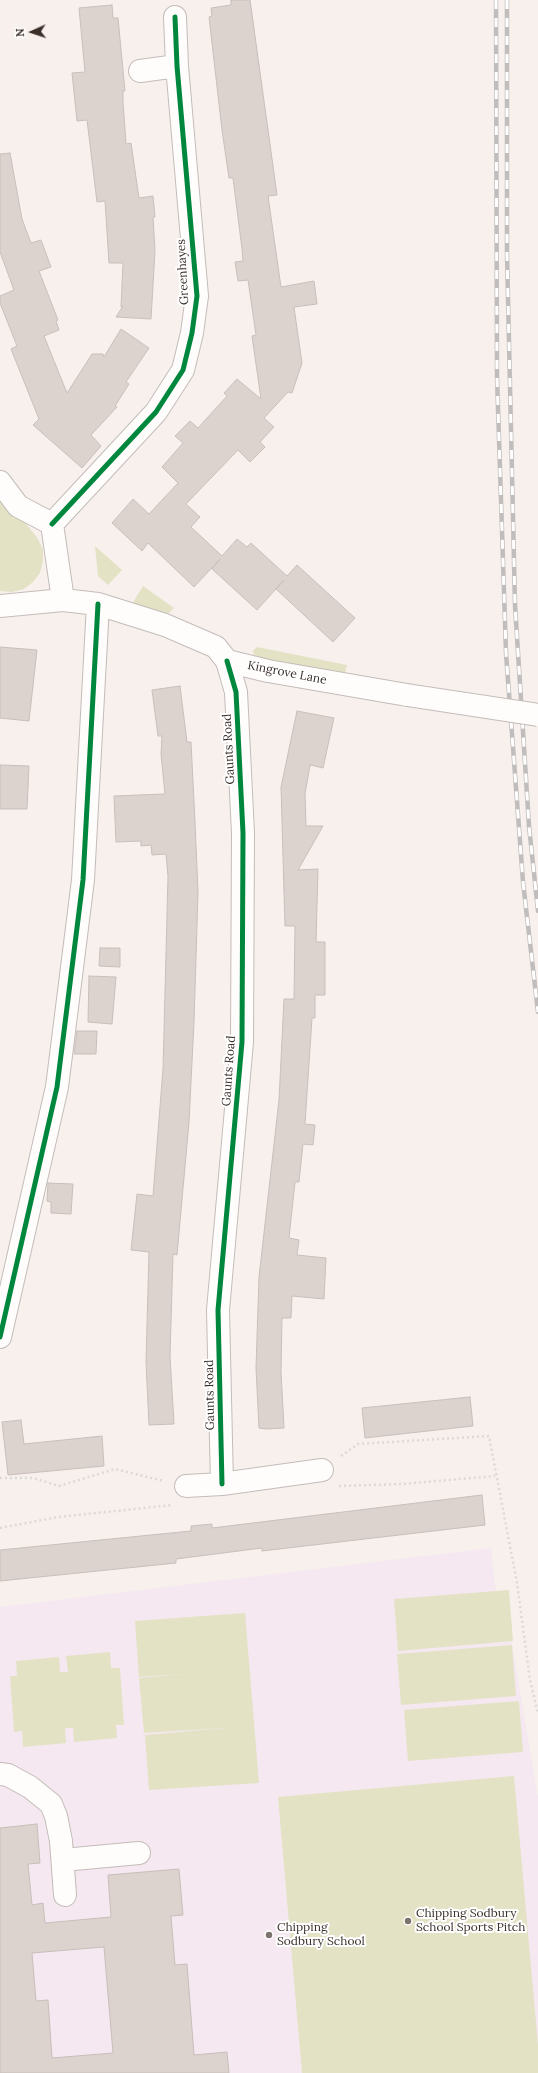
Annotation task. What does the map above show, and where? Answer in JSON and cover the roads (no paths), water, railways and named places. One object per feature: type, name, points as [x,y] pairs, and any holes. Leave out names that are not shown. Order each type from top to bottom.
[{"type":"street","name":"Greenhayes","points":[[52,524],[156,412],[182,370],[192,333],[197,296],[177,66],[175,17]]},
{"type":"street","points":[[140,71],[177,66]]},
{"type":"street","points":[[0,482],[18,506],[52,524],[63,600]]},
{"type":"street","points":[[0,606],[63,600],[98,604],[165,625],[216,647],[227,661]]},
{"type":"street","points":[[0,1337],[57,1087],[83,880],[98,604]]},
{"type":"street","name":"Kingrove Lane","points":[[227,661],[268,671],[407,695],[538,715]]},
{"type":"street","name":"Gaunts Road","points":[[222,1484],[218,1310],[242,1026],[243,833],[236,692],[227,661]]},
{"type":"street","points":[[186,1486],[222,1484],[322,1470]]},
{"type":"street","points":[[0,1774],[8,1775],[30,1787],[51,1804],[56,1816],[63,1860],[65,1894]]},
{"type":"street","points":[[63,1860],[139,1853]]},
{"type":"railway","points":[[496,0],[497,377],[506,653],[523,882],[538,1012]]},
{"type":"railway","points":[[507,0],[507,254],[515,605],[529,826],[538,911]]},
{"type":"place","name":"Chipping Sodbury School Sports Pitch","points":[[408,1921]]},
{"type":"place","name":"Chipping Sodbury School","points":[[269,1935]]}]
